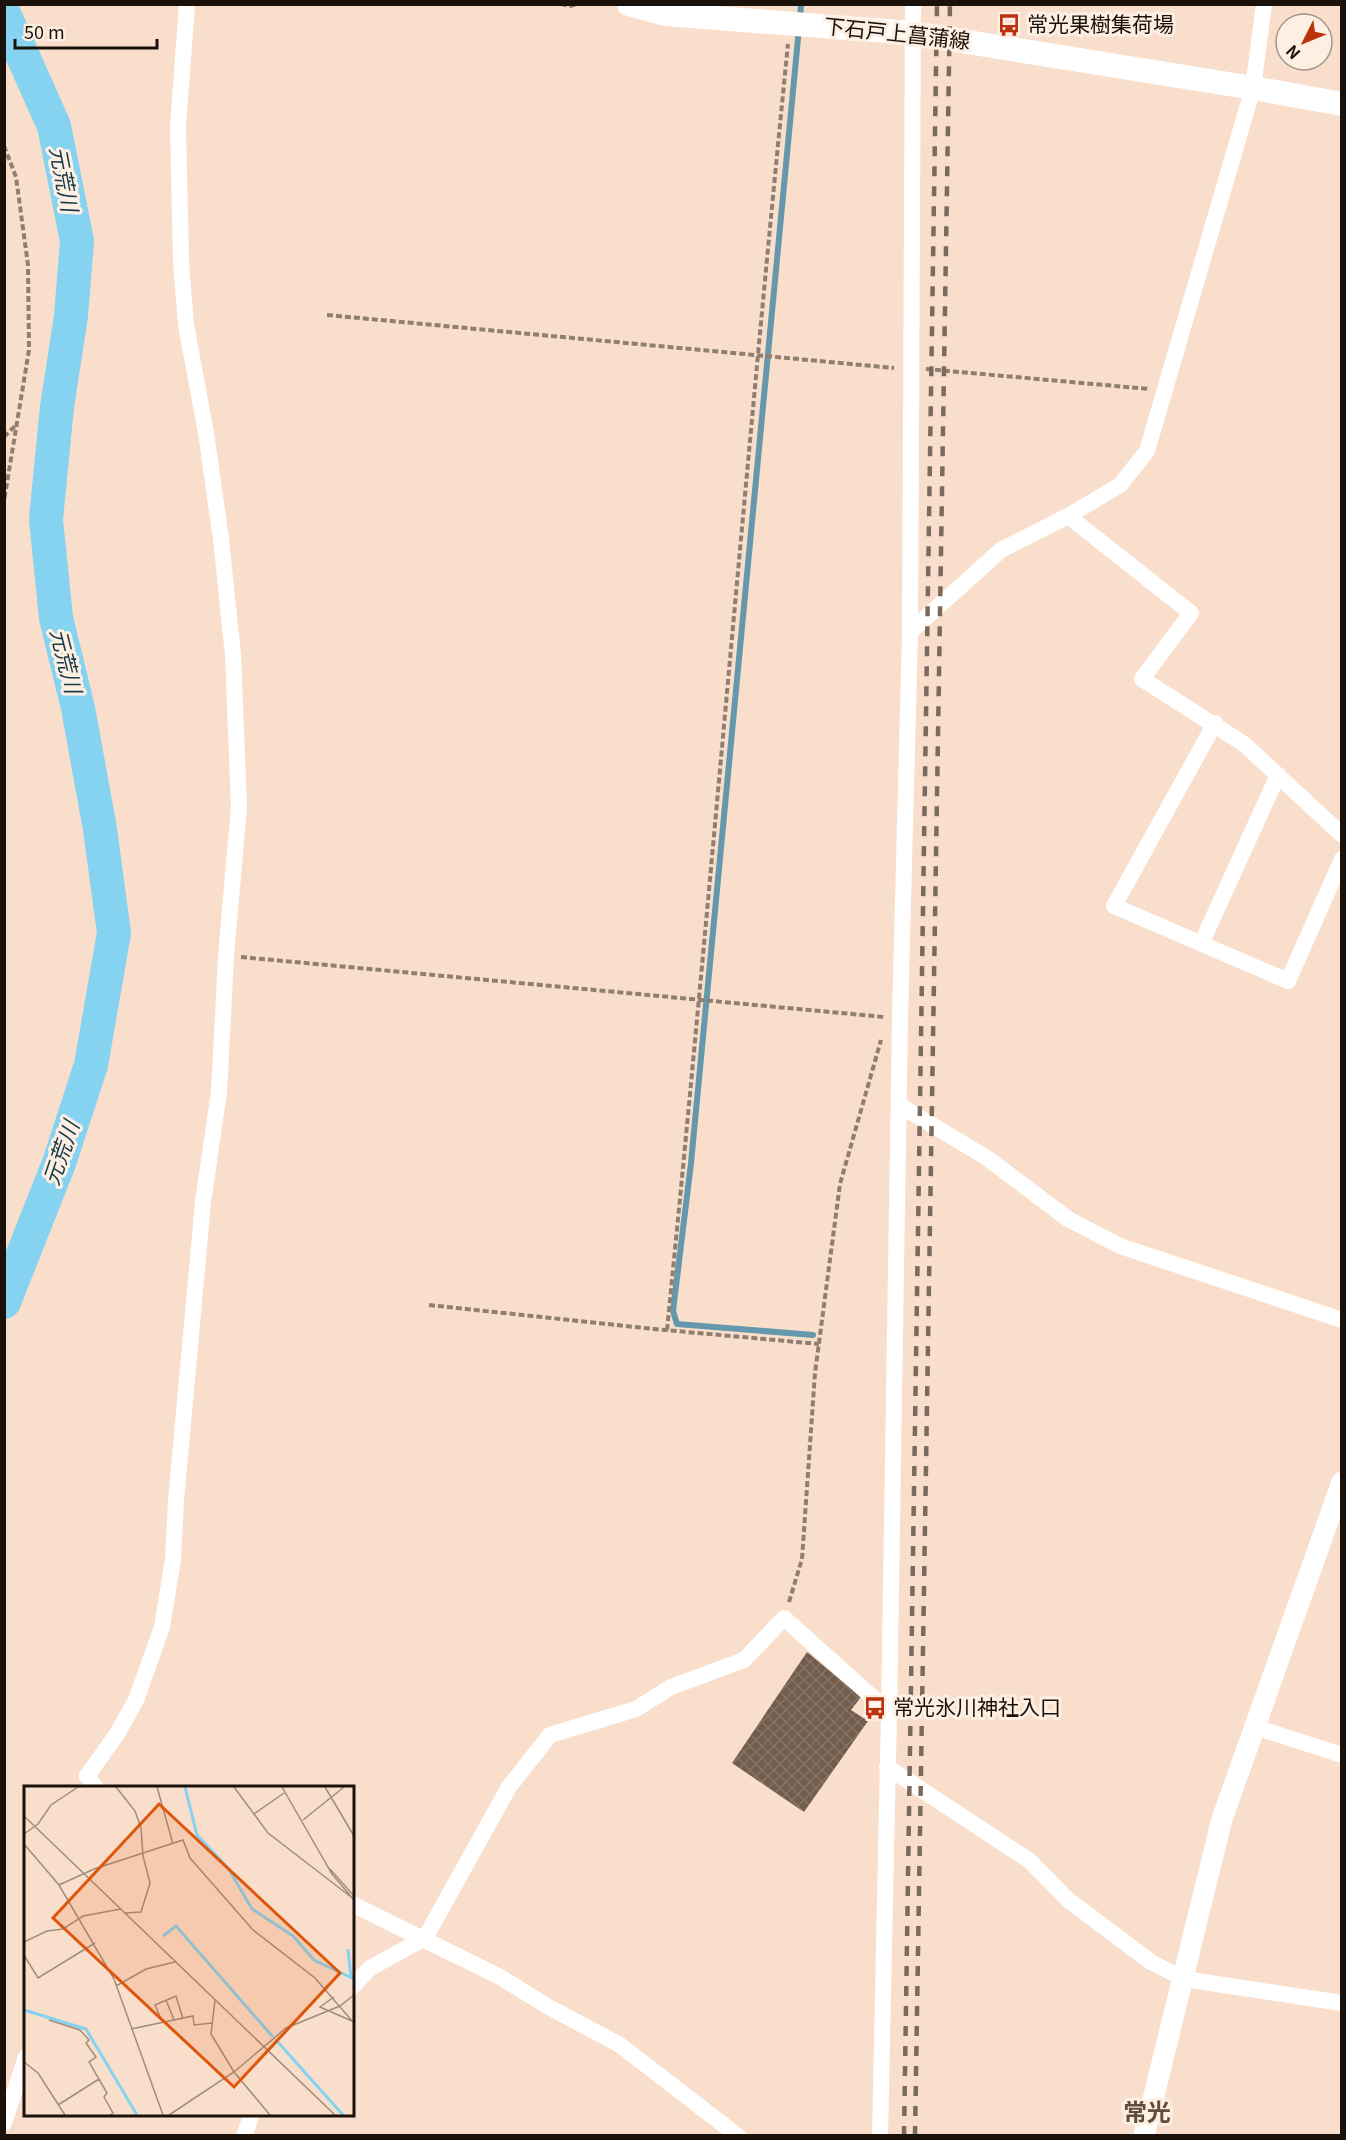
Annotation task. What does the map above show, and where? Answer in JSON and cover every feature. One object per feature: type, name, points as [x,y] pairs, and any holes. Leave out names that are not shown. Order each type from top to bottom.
[{"type":"main road","name":"下石戸上菖蒲線","points":[[630,4],[665,14],[912,33],[1341,104]]},
{"type":"street","points":[[94,1786],[87,1776],[117,1734],[136,1700],[162,1627],[173,1559],[176,1501],[203,1202],[219,1092],[226,956],[239,807],[233,655],[206,433],[186,325],[181,261],[178,126],[187,4]]},
{"type":"street","points":[[880,2136],[890,1712],[900,1018],[910,632],[913,4]]},
{"type":"street","points":[[910,632],[1000,550],[1068,516],[1120,485],[1147,452],[1253,88],[1264,4]]},
{"type":"street","points":[[1068,516],[1191,613],[1142,679],[1245,744],[1341,835]]},
{"type":"street","points":[[1215,723],[1114,906],[1288,981],[1341,859]]},
{"type":"street","points":[[1201,944],[1278,775]]},
{"type":"street","points":[[899,1105],[987,1158],[1068,1219],[1120,1246],[1341,1320]]},
{"type":"street","points":[[1144,2136],[1222,1819],[1341,1482]]},
{"type":"street","points":[[354,1985],[370,1968],[425,1938],[509,1787],[550,1735],[636,1709],[671,1687],[744,1660],[784,1618],[890,1712]]},
{"type":"street","points":[[1255,1727],[1341,1755]]},
{"type":"street","points":[[887,1767],[1030,1861],[1067,1899],[1150,1962],[1184,1979],[1341,2003]]},
{"type":"street","points":[[354,1905],[500,1977],[547,2006],[620,2045],[738,2136]]},
{"type":"street","points":[[4,2123],[24,2063]]},
{"type":"street","points":[[244,2136],[252,2116]]},
{"type":"path","points":[[561,4],[570,6],[577,4]]},
{"type":"path","points":[[667,1330],[700,1000],[757,355],[790,23]]},
{"type":"path","points":[[4,146],[16,177],[28,265],[29,350],[4,501]]},
{"type":"path","points":[[327,315],[1165,391]]},
{"type":"path","points":[[4,437],[17,424]]},
{"type":"path","points":[[226,956],[900,1018]]},
{"type":"path","points":[[784,1618],[802,1559],[815,1373],[840,1184],[884,1028],[900,1018]]},
{"type":"path","points":[[429,1305],[819,1344]]},
{"type":"building","points":[[807,1652],[861,1697],[851,1710],[868,1721],[804,1812],[732,1763]]},
{"type":"waterway","points":[[800,18],[801,4]]},
{"type":"waterway","name":"元荒川","points":[[4,14],[54,126],[77,241],[71,316],[57,407],[46,519],[56,618],[78,708],[100,829],[114,933],[91,1065],[59,1163],[4,1302]]},
{"type":"waterway","points":[[799,28],[691,1163],[673,1311],[677,1324],[813,1335]]},
{"type":"railway","points":[[904,2136],[937,4]]},
{"type":"railway","points":[[915,2136],[950,4]]},
{"type":"place","name":"常光果樹集荷場","points":[[1009,25]]},
{"type":"place","name":"常光氷川神社入口","points":[[875,1708]]},
{"type":"district","name":"常光","points":[[1147,2113]]}]
